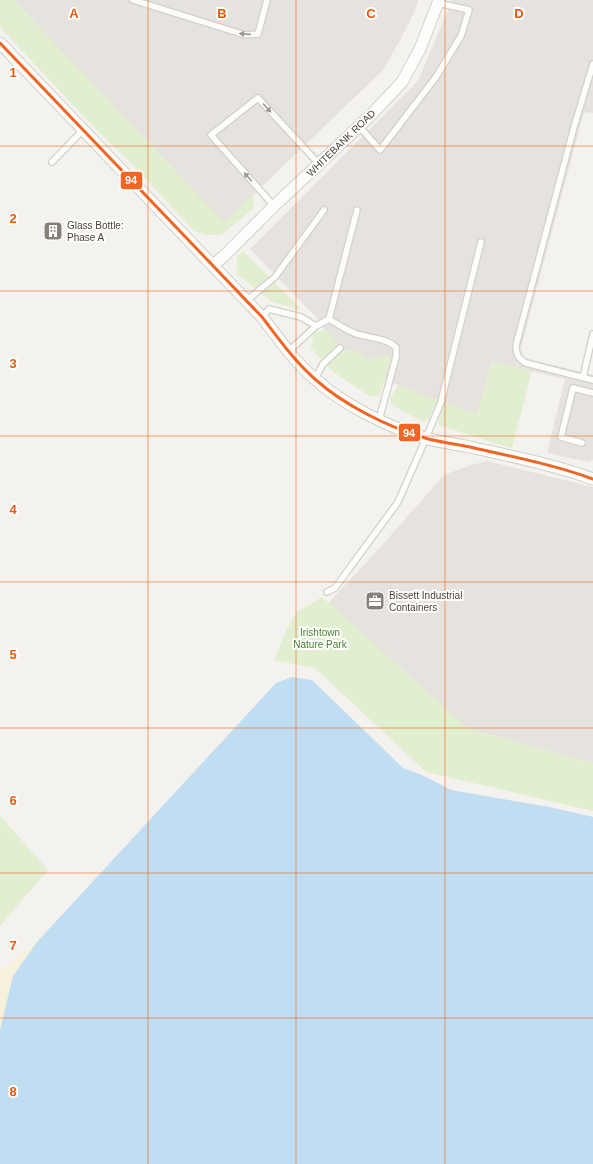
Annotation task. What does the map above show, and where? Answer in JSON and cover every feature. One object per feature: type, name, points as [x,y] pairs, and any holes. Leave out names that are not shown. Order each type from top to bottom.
[{"type":"street","name":"WHITEBANK ROAD","points":[[213,265],[370,116],[402,82],[420,49],[439,2]]},
{"type":"street","points":[[0,43],[213,265],[315,379],[332,392],[379,420],[426,438],[527,461],[593,479]]},
{"type":"lane","points":[[133,0],[245,35],[258,34],[267,0]]},
{"type":"lane","points":[[359,126],[380,150],[436,77],[461,36],[469,10],[439,2]]},
{"type":"lane","points":[[593,64],[574,127],[516,345],[516,352],[519,359],[526,364],[593,380]]},
{"type":"lane","points":[[274,206],[210,135],[258,98],[319,164]]},
{"type":"lane","points":[[52,162],[83,130]]},
{"type":"lane","points":[[246,301],[275,277],[324,210]]},
{"type":"lane","points":[[289,351],[316,326],[329,319],[357,210]]},
{"type":"lane","points":[[327,592],[335,588],[398,502],[441,402],[481,242]]},
{"type":"lane","points":[[262,318],[269,309],[301,317],[316,326]]},
{"type":"lane","points":[[329,319],[354,333],[384,340],[396,347],[396,357],[379,420]]},
{"type":"lane","points":[[583,377],[593,334]]},
{"type":"lane","points":[[315,379],[323,364],[340,348]]},
{"type":"lane","points":[[582,443],[561,438],[573,388],[593,393]]},
{"type":"shaded area","points":[[12,0],[418,0],[415,11],[383,70],[224,223]]},
{"type":"shaded area","points":[[113,0],[248,0],[236,38]]},
{"type":"shaded area","points":[[452,0],[593,0],[593,113],[584,112],[521,348],[524,357],[528,359],[593,375],[593,460],[588,462],[547,453],[565,379],[492,362],[477,414],[414,392],[369,372],[332,339],[315,316],[250,249],[418,81]]},
{"type":"shaded area","points":[[487,461],[593,487],[593,763],[480,732],[465,726],[328,603],[367,562],[444,475]]},
{"type":"green space","points":[[0,0],[14,0],[224,222],[253,194],[254,208],[221,235],[206,235],[194,231],[133,165],[88,121],[0,27]]},
{"type":"green space","points":[[243,251],[302,310],[272,302],[237,274],[237,256]]},
{"type":"green space","points":[[327,330],[344,350],[354,350],[367,359],[392,355],[380,395],[371,397],[332,371],[311,348],[314,332]]},
{"type":"green space","points":[[492,362],[532,371],[512,448],[438,425],[444,402],[477,414]]},
{"type":"green space","points":[[398,385],[438,400],[428,420],[422,421],[393,406],[390,399]]},
{"type":"green space","name":"Irishtown Nature Park","points":[[322,597],[465,726],[480,732],[593,763],[593,811],[426,772],[315,668],[274,660],[286,631],[297,612]]},
{"type":"green space","points":[[0,816],[48,870],[0,926]]},
{"type":"sand","points":[[37,942],[13,976],[0,1030],[0,971]]},
{"type":"water","points":[[292,677],[312,680],[403,768],[422,775],[451,790],[549,807],[593,817],[593,1164],[0,1164],[0,1030],[13,976],[37,942],[276,683]]},
{"type":"transit line","name":"94","points":[[0,43],[262,317],[301,366],[327,389],[367,414],[396,428],[425,438],[532,461],[593,479]]},
{"type":"place","name":"Glass Bottle: Phase A","points":[[53,231]]},
{"type":"place","name":"Bissett Industrial Containers","points":[[375,601]]}]
